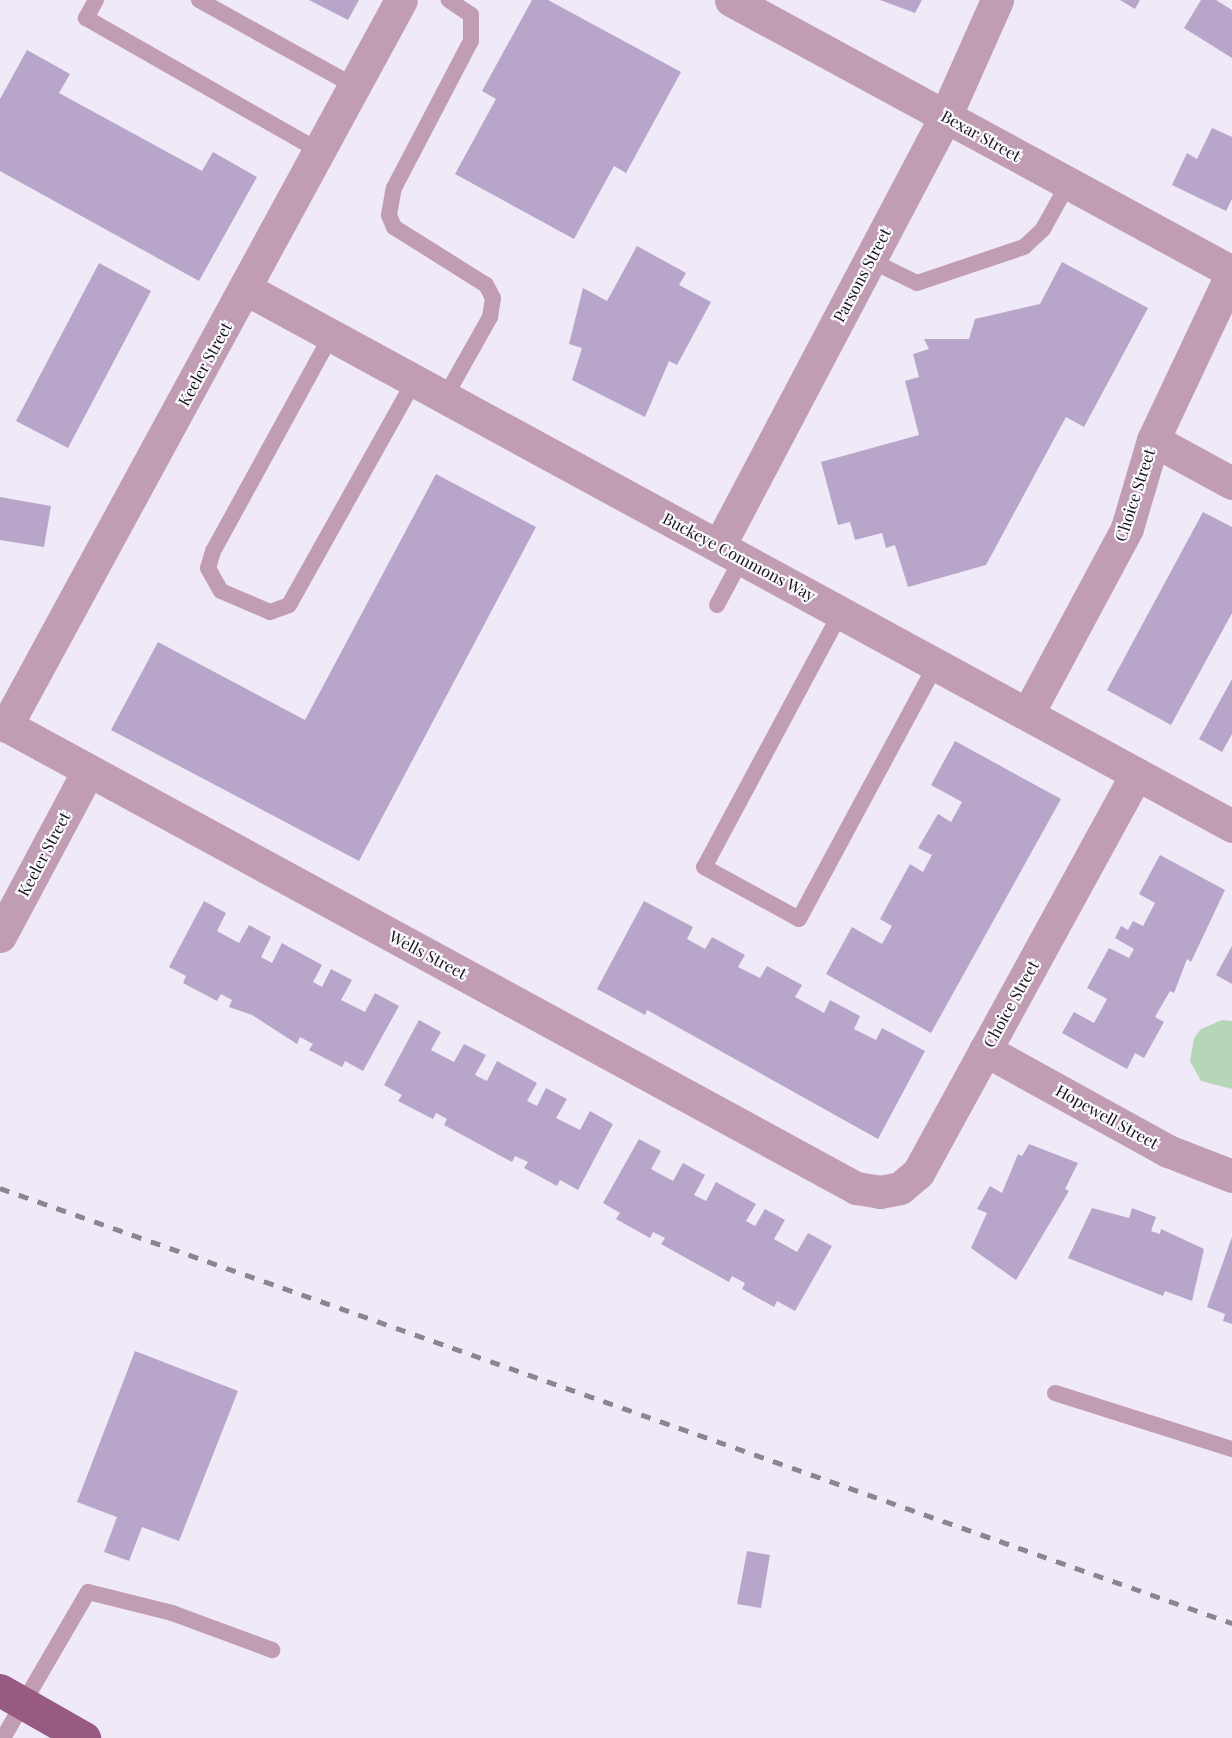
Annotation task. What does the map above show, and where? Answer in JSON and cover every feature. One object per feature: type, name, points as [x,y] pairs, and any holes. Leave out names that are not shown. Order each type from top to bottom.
[{"type":"main road","points":[[0,1690],[84,1738]]},
{"type":"street","name":"Keeler Street","points":[[3,724],[246,289],[401,0]]},
{"type":"street","name":"Bexar Street","points":[[731,0],[1232,272]]},
{"type":"street","name":"Parsons Street","points":[[730,552],[870,260],[945,117],[996,0]]},
{"type":"street","name":"Choice Street","points":[[1028,713],[1127,528],[1153,440],[1232,272]]},
{"type":"street","name":"Buckeye Commons Way","points":[[246,289],[937,663],[1232,826]]},
{"type":"street","points":[[1153,440],[1232,483]]},
{"type":"street","name":"Wells Street","points":[[3,724],[856,1188]]},
{"type":"street","name":"Keeler Street","points":[[0,936],[88,771]]},
{"type":"street","name":"Choice Street","points":[[856,1188],[880,1192],[900,1188],[918,1173],[1136,774]]},
{"type":"street","name":"Hopewell Street","points":[[985,1050],[1168,1151],[1232,1176]]},
{"type":"lane","points":[[96,0],[86,18],[319,151]]},
{"type":"lane","points":[[199,0],[354,86]]},
{"type":"lane","points":[[445,397],[490,317],[493,298],[486,285],[394,227],[389,215],[394,188],[471,41],[471,15],[449,0]]},
{"type":"lane","points":[[870,260],[916,283],[1024,247],[1043,229],[1068,184]]},
{"type":"lane","points":[[332,334],[213,551],[208,568],[221,591],[270,612],[289,605],[415,380]]},
{"type":"lane","points":[[717,605],[730,552]]},
{"type":"lane","points":[[841,612],[704,867],[799,919],[937,663]]},
{"type":"lane","points":[[1054,1394],[1232,1449]]},
{"type":"lane","points":[[3,1738],[88,1592],[172,1613],[272,1650]]},
{"type":"green space","points":[[1222,1020],[1232,1021],[1232,1089],[1201,1081],[1190,1061],[1194,1038],[1201,1029]]},
{"type":"building","points":[[309,0],[359,0],[348,20]]},
{"type":"building","points":[[532,0],[548,0],[681,72],[626,173],[614,166],[574,239],[455,174],[496,99],[482,91]]},
{"type":"building","points":[[880,0],[922,0],[915,13]]},
{"type":"building","points":[[1120,0],[1140,0],[1135,9]]},
{"type":"building","points":[[1201,0],[1216,0],[1232,10],[1232,58],[1184,28]]},
{"type":"building","points":[[27,50],[70,74],[59,93],[202,171],[213,152],[257,177],[199,281],[0,171],[0,99]]},
{"type":"building","points":[[1212,128],[1232,137],[1232,199],[1226,211],[1172,185],[1187,153],[1197,159]]},
{"type":"building","points":[[637,246],[686,273],[679,285],[711,302],[677,365],[669,361],[645,417],[572,380],[582,348],[569,344],[583,288],[607,301]]},
{"type":"building","points":[[1062,262],[1148,308],[1084,427],[1066,417],[986,565],[908,587],[895,545],[886,548],[882,533],[855,540],[850,522],[838,525],[821,462],[919,435],[905,381],[919,377],[913,354],[929,349],[924,339],[969,339],[975,319],[1040,304]]},
{"type":"building","points":[[99,263],[151,291],[68,448],[16,421]]},
{"type":"building","points":[[436,474],[536,527],[359,861],[111,730],[158,642],[305,720]]},
{"type":"building","points":[[0,497],[51,506],[44,547],[0,540]]},
{"type":"building","points":[[1203,512],[1232,527],[1232,613],[1171,725],[1107,690]]},
{"type":"building","points":[[1232,679],[1232,734],[1222,752],[1199,739]]},
{"type":"building","points":[[955,741],[1061,799],[931,1033],[826,974],[852,927],[882,944],[892,926],[880,919],[910,864],[923,872],[932,855],[918,848],[938,814],[951,822],[962,802],[931,785]]},
{"type":"building","points":[[1160,855],[1225,890],[1191,962],[1187,959],[1174,993],[1170,991],[1155,1017],[1164,1022],[1144,1058],[1135,1053],[1127,1069],[1062,1033],[1074,1012],[1094,1023],[1107,999],[1087,988],[1109,948],[1129,958],[1134,949],[1115,938],[1121,926],[1128,930],[1133,921],[1143,926],[1155,903],[1139,894]]},
{"type":"building","points":[[204,901],[226,913],[217,931],[239,943],[249,925],[271,937],[261,957],[272,963],[282,943],[322,965],[313,982],[322,987],[331,969],[352,980],[341,1000],[365,1012],[375,993],[399,1006],[363,1071],[345,1061],[342,1067],[309,1050],[313,1044],[300,1037],[297,1044],[252,1015],[229,1007],[232,1000],[221,994],[217,1001],[183,983],[186,976],[169,967]]},
{"type":"building","points":[[644,901],[693,927],[687,939],[705,949],[712,937],[745,955],[738,967],[760,978],[767,966],[802,985],[795,997],[824,1013],[830,1000],[860,1016],[854,1029],[876,1040],[882,1028],[925,1051],[878,1139],[647,1010],[645,1015],[597,989]]},
{"type":"building","points":[[1232,946],[1232,984],[1216,975]]},
{"type":"building","points":[[419,1020],[441,1032],[431,1050],[454,1062],[464,1044],[486,1055],[475,1075],[487,1081],[497,1061],[537,1083],[527,1101],[537,1106],[546,1088],[567,1099],[556,1118],[580,1130],[590,1111],[613,1124],[578,1190],[560,1180],[557,1186],[524,1168],[528,1162],[515,1156],[512,1162],[444,1125],[447,1119],[436,1113],[433,1119],[398,1101],[402,1095],[384,1085]]},
{"type":"building","points":[[639,1139],[661,1151],[651,1169],[673,1181],[683,1163],[705,1175],[694,1195],[706,1201],[716,1182],[756,1204],[746,1221],[755,1226],[765,1209],[785,1220],[774,1239],[797,1252],[808,1233],[832,1246],[795,1311],[777,1301],[774,1307],[742,1289],[745,1283],[732,1276],[729,1282],[661,1244],[665,1238],[653,1232],[650,1238],[616,1219],[620,1213],[603,1203]]},
{"type":"building","points":[[1029,1144],[1078,1163],[1065,1189],[1069,1191],[1016,1280],[971,1248],[987,1213],[977,1209],[990,1186],[1002,1193],[1018,1154],[1022,1156]]},
{"type":"building","points":[[1092,1208],[1129,1218],[1132,1208],[1156,1217],[1151,1231],[1160,1234],[1161,1229],[1204,1249],[1192,1301],[1165,1291],[1163,1296],[1068,1258]]},
{"type":"building","points":[[1232,1237],[1232,1324],[1223,1321],[1225,1314],[1207,1307]]},
{"type":"building","points":[[135,1351],[238,1391],[179,1541],[142,1527],[129,1561],[104,1552],[117,1517],[77,1502]]},
{"type":"building","points":[[747,1551],[770,1555],[761,1608],[737,1604]]},
{"type":"railway","points":[[0,1188],[1232,1623]]}]
